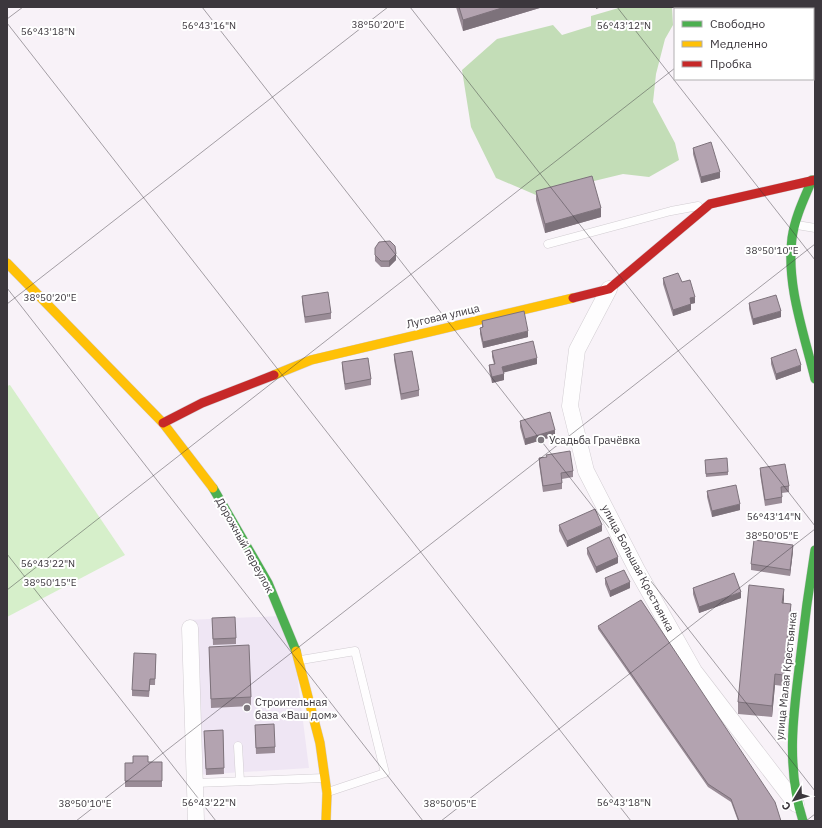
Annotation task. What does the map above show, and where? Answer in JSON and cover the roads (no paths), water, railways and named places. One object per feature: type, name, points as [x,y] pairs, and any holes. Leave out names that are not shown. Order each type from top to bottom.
[{"type":"street","points":[[710,204],[814,180]]},
{"type":"street","points":[[814,180],[796,225],[790,260],[795,302],[811,341],[815,379]]},
{"type":"street","name":"Луговая улица","points":[[163,423],[202,403],[311,360],[609,289],[710,204]]},
{"type":"street","name":"Дорожный переулок","points":[[7,263],[163,423],[219,497],[268,583],[300,661],[320,743],[327,793],[326,821]]},
{"type":"street","name":"улица Большая Крестьянка","points":[[609,289],[577,350],[571,392],[570,406],[586,471],[637,570],[694,670],[796,804],[803,821]]},
{"type":"street","name":"улица Малая Крестьянка","points":[[796,804],[791,744],[806,608],[815,550]]},
{"type":"street","points":[[190,628],[196,821]]},
{"type":"lane","points":[[548,244],[671,212],[710,204]]},
{"type":"lane","points":[[796,225],[815,228]]},
{"type":"lane","points":[[300,661],[355,651],[385,773],[327,793]]},
{"type":"lane","points":[[238,746],[240,781]]},
{"type":"lane","points":[[195,783],[325,778]]},
{"type":"place","name":"Усадьба Грачёвка","points":[[541,440]]},
{"type":"place","name":"Строительная база «Ваш дом»","points":[[247,708]]}]
